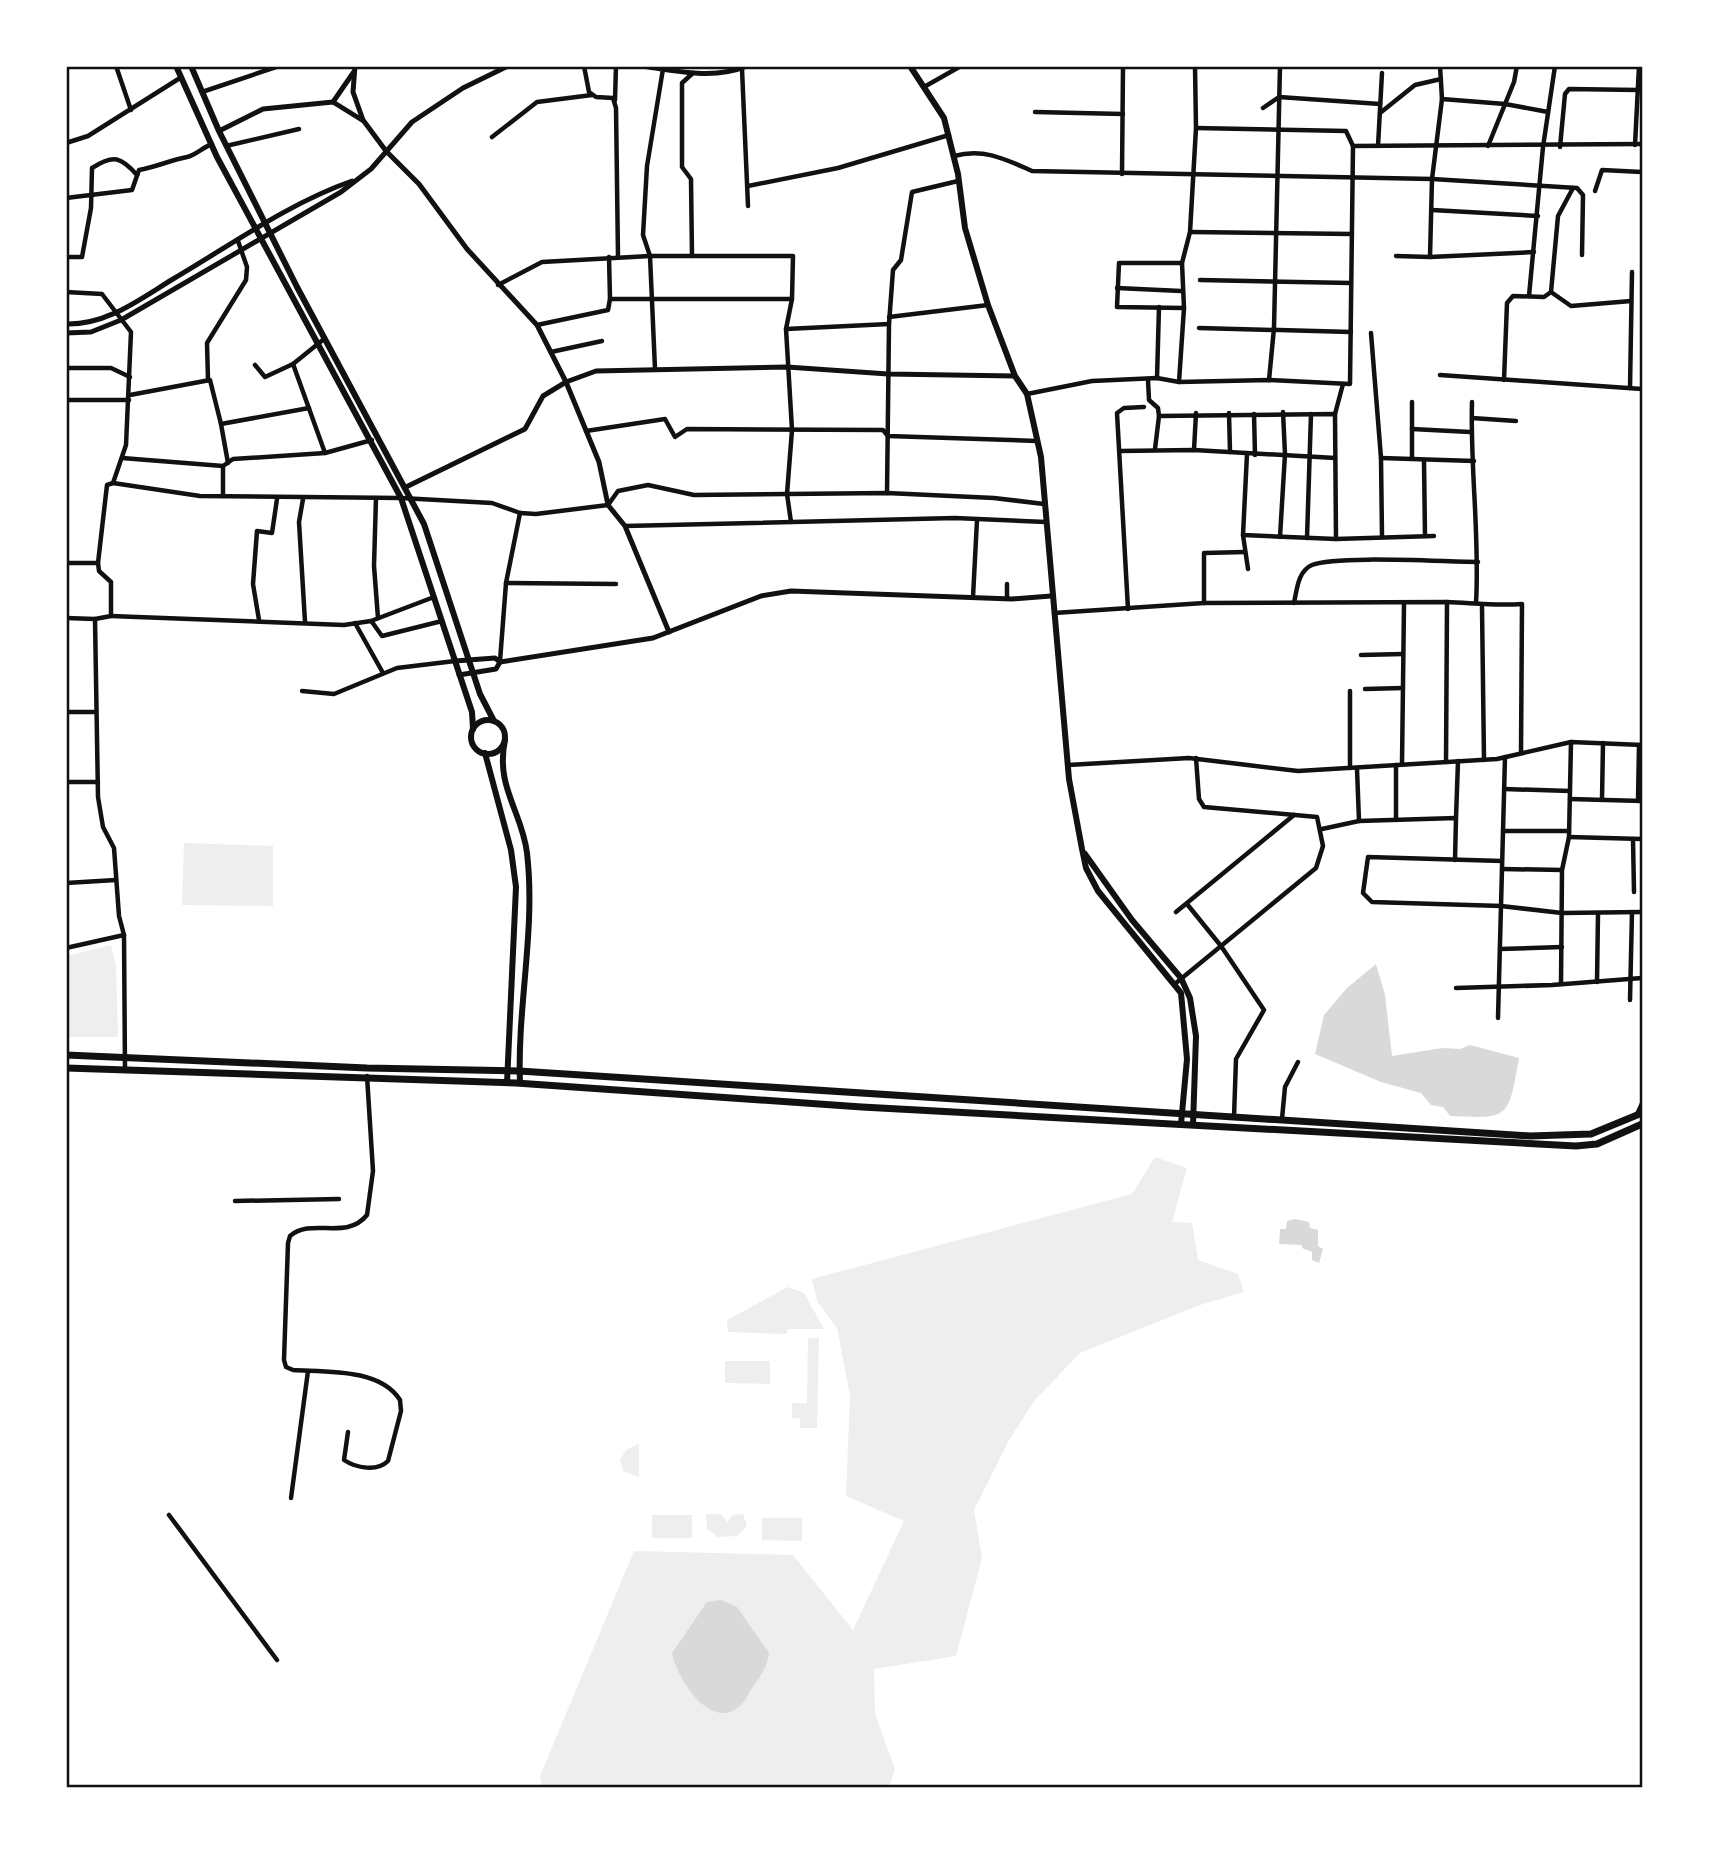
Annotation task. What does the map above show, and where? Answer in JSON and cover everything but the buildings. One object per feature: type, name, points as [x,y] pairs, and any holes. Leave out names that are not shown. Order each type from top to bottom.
[{"type":"highway","points":[[66,1055],[367,1068],[519,1070],[1530,1136],[1584,1136],[1640,1114]]},
{"type":"highway","points":[[66,1068],[520,1083],[862,1107],[1414,1140],[1585,1146],[1597,1144],[1642,1125]]},
{"type":"main road","points":[[189,66],[369,441],[401,498],[472,712],[473,744],[485,753],[511,850],[516,887],[507,1083]]},
{"type":"main road","points":[[910,66],[944,118],[954,156],[965,228],[988,305],[1016,376],[1027,394],[1038,441],[1068,765],[1086,868],[1098,891],[1179,981],[1193,1011],[1196,1036],[1193,1125]]},
{"type":"main road","points":[[178,72],[255,230],[406,487],[424,524],[472,673],[494,721],[504,731],[502,779],[527,851],[529,899],[520,1083]]},
{"type":"main road","points":[[204,130],[218,129]]},
{"type":"main road","points":[[215,152],[226,146]]},
{"type":"main road","points":[[473,729],[484,720],[494,721]]},
{"type":"main road","points":[[485,753],[495,752],[505,740]]},
{"type":"main road","points":[[1179,981],[1186,1018],[1181,1124]]},
{"type":"street","points":[[116,66],[131,110]]},
{"type":"street","points":[[66,143],[88,136],[131,110],[189,66]]},
{"type":"street","points":[[202,92],[279,66]]},
{"type":"street","points":[[66,333],[91,332],[121,320],[341,192],[371,169],[412,122],[463,88],[508,66]]},
{"type":"street","points":[[584,66],[592,95]]},
{"type":"street","points":[[616,66],[618,257]]},
{"type":"street","points":[[642,66],[693,73],[731,73],[744,68],[748,206]]},
{"type":"street","points":[[924,87],[961,66]]},
{"type":"street","points":[[1122,174],[1123,66]]},
{"type":"street","points":[[1180,382],[1184,308],[1181,291],[1182,264],[1190,232],[1196,128],[1195,66]]},
{"type":"street","points":[[1269,380],[1276,279],[1280,66]]},
{"type":"street","points":[[1430,257],[1434,146],[1442,99],[1440,66]]},
{"type":"street","points":[[1488,146],[1517,66]]},
{"type":"street","points":[[1530,296],[1539,183],[1555,66]]},
{"type":"street","points":[[1635,145],[1639,66]]},
{"type":"street","points":[[333,102],[354,69]]},
{"type":"street","points":[[354,69],[353,92],[363,120],[386,151],[419,184],[498,285],[537,325],[566,382],[599,462],[608,505],[625,526],[669,632]]},
{"type":"street","points":[[654,369],[650,256],[643,235],[647,166],[663,69]]},
{"type":"street","points":[[692,256],[691,179],[682,167],[682,83],[693,73]]},
{"type":"street","points":[[1378,146],[1382,73]]},
{"type":"street","points":[[1380,113],[1415,85],[1441,79]]},
{"type":"street","points":[[1560,147],[1565,94],[1569,89],[1638,90]]},
{"type":"street","points":[[492,137],[537,102],[592,95],[613,98],[615,101]]},
{"type":"street","points":[[1263,108],[1280,97],[1380,104]]},
{"type":"street","points":[[1442,99],[1505,104],[1548,112]]},
{"type":"street","points":[[218,129],[263,109],[333,102],[363,120]]},
{"type":"street","points":[[1035,112],[1123,114]]},
{"type":"street","points":[[1027,394],[1092,381],[1157,378],[1180,382],[1269,380],[1350,384],[1353,146],[1346,131],[1196,128]]},
{"type":"street","points":[[226,146],[299,129]]},
{"type":"street","points":[[748,186],[838,168],[948,135]]},
{"type":"street","points":[[66,198],[132,190],[139,170],[160,166],[178,156],[189,157],[212,144]]},
{"type":"street","points":[[1353,146],[1560,147],[1643,144]]},
{"type":"street","points":[[954,156],[972,151],[998,156],[1032,171],[1432,179],[1539,183],[1574,188],[1583,195],[1582,255]]},
{"type":"street","points":[[66,257],[82,257],[92,168],[104,160],[122,158],[137,175]]},
{"type":"street","points":[[1595,191],[1602,170],[1643,172]]},
{"type":"street","points":[[66,324],[89,323],[116,312],[265,223],[355,180]]},
{"type":"street","points":[[887,493],[889,317],[893,270],[901,260],[912,192],[958,181]]},
{"type":"street","points":[[1504,380],[1507,303],[1513,296],[1544,297],[1551,292],[1558,216],[1574,188]]},
{"type":"street","points":[[1432,210],[1538,216]]},
{"type":"street","points":[[1190,232],[1352,234]]},
{"type":"street","points":[[223,496],[226,464],[222,424],[208,380],[208,343],[246,280],[238,241]]},
{"type":"street","points":[[1396,256],[1430,257],[1534,251]]},
{"type":"street","points":[[498,285],[542,262],[608,257],[793,256],[792,299],[786,329],[792,430],[787,494],[791,522]]},
{"type":"street","points":[[537,325],[608,310],[608,257]]},
{"type":"street","points":[[1182,264],[1119,263],[1117,307],[1184,308]]},
{"type":"street","points":[[1630,388],[1632,272]]},
{"type":"street","points":[[1200,280],[1276,279],[1351,284]]},
{"type":"street","points":[[1117,288],[1181,291]]},
{"type":"street","points":[[66,292],[102,294],[131,332],[126,445],[113,483]]},
{"type":"street","points":[[1551,292],[1571,306],[1631,302]]},
{"type":"street","points":[[610,299],[792,299]]},
{"type":"street","points":[[889,317],[988,305]]},
{"type":"street","points":[[1157,378],[1159,307]]},
{"type":"street","points":[[786,329],[889,324]]},
{"type":"street","points":[[1199,328],[1351,332]]},
{"type":"street","points":[[1371,333],[1381,458],[1382,536]]},
{"type":"street","points":[[255,365],[265,377],[293,364],[321,341]]},
{"type":"street","points":[[551,352],[602,341]]},
{"type":"street","points":[[293,364],[325,453]]},
{"type":"street","points":[[406,487],[525,429],[543,396],[566,382],[596,371],[788,367],[888,374],[1016,376]]},
{"type":"street","points":[[66,368],[111,368],[130,377]]},
{"type":"street","points":[[1440,375],[1643,389]]},
{"type":"street","points":[[66,400],[130,397],[208,380]]},
{"type":"street","points":[[1148,380],[1150,403],[1158,408],[1159,416],[1155,449]]},
{"type":"street","points":[[1336,539],[1335,414],[1343,384]]},
{"type":"street","points":[[1412,402],[1412,457]]},
{"type":"street","points":[[1472,402],[1471,432],[1479,562],[1476,603]]},
{"type":"street","points":[[1128,609],[1117,413],[1124,408],[1144,407]]},
{"type":"street","points":[[222,424],[309,408]]},
{"type":"street","points":[[1159,416],[1283,412],[1335,414]]},
{"type":"street","points":[[1280,537],[1285,454],[1283,412]]},
{"type":"street","points":[[1194,450],[1196,413]]},
{"type":"street","points":[[1229,413],[1230,452]]},
{"type":"street","points":[[1254,414],[1255,455]]},
{"type":"street","points":[[1307,538],[1311,414]]},
{"type":"street","points":[[1472,418],[1516,421]]},
{"type":"street","points":[[586,431],[666,419],[675,436],[687,429],[883,430],[888,436],[1038,441]]},
{"type":"street","points":[[1412,429],[1471,432]]},
{"type":"street","points":[[122,458],[226,464],[233,460],[325,453],[377,437]]},
{"type":"street","points":[[1119,451],[1194,450],[1335,458]]},
{"type":"street","points":[[1247,454],[1243,535],[1248,569]]},
{"type":"street","points":[[1381,458],[1474,461]]},
{"type":"street","points":[[1424,461],[1425,536]]},
{"type":"street","points":[[111,616],[112,586],[99,571],[98,563],[107,485],[113,483],[223,496],[277,499],[401,498],[492,503],[520,513],[608,505],[618,491],[648,485],[694,495],[887,493],[994,498],[1044,504]]},
{"type":"street","points":[[376,498],[374,566],[378,618]]},
{"type":"street","points":[[259,620],[253,584],[257,531],[272,533],[277,499]]},
{"type":"street","points":[[303,499],[299,522],[305,622]]},
{"type":"street","points":[[459,675],[496,669],[500,663],[506,583],[520,513]]},
{"type":"street","points":[[625,526],[977,520],[1046,522]]},
{"type":"street","points":[[973,597],[977,520]]},
{"type":"street","points":[[1243,535],[1336,539],[1434,536]]},
{"type":"street","points":[[1205,603],[1205,553],[1245,552]]},
{"type":"street","points":[[1294,603],[1301,575],[1311,566],[1336,562],[1479,562]]},
{"type":"street","points":[[66,563],[98,563]]},
{"type":"street","points":[[506,583],[617,584]]},
{"type":"street","points":[[1007,584],[1007,598]]},
{"type":"street","points":[[500,663],[653,638],[761,596],[791,591],[1007,598],[1051,596]]},
{"type":"street","points":[[66,618],[95,619],[111,616],[355,623],[371,621],[435,597]]},
{"type":"street","points":[[1053,613],[1205,603],[1447,602],[1476,603],[1482,607],[1522,604],[1521,753]]},
{"type":"street","points":[[1446,762],[1447,602]]},
{"type":"street","points":[[1396,820],[1403,688],[1404,604]]},
{"type":"street","points":[[1482,607],[1484,760]]},
{"type":"street","points":[[95,619],[94,712],[98,782],[103,827],[114,848],[124,936],[125,1070]]},
{"type":"street","points":[[371,621],[376,624],[382,636],[442,621]]},
{"type":"street","points":[[355,623],[383,673]]},
{"type":"street","points":[[1361,655],[1403,654]]},
{"type":"street","points":[[302,691],[334,694],[397,668],[495,658],[500,663]]},
{"type":"street","points":[[1365,689],[1403,688]]},
{"type":"street","points":[[1350,691],[1350,768]]},
{"type":"street","points":[[66,712],[94,712]]},
{"type":"street","points":[[1561,984],[1562,870],[1569,834],[1571,742]]},
{"type":"street","points":[[1068,765],[1196,758],[1297,771],[1357,769],[1484,760],[1571,742],[1641,745],[1640,801],[1570,799]]},
{"type":"street","points":[[1602,800],[1603,743]]},
{"type":"street","points":[[1498,1018],[1505,757]]},
{"type":"street","points":[[1179,981],[1316,868],[1323,846],[1322,829],[1317,817],[1215,811],[1204,807],[1199,799],[1196,758]]},
{"type":"street","points":[[1455,860],[1458,761]]},
{"type":"street","points":[[1357,769],[1359,821]]},
{"type":"street","points":[[66,782],[98,782]]},
{"type":"street","points":[[1504,789],[1570,791]]},
{"type":"street","points":[[1176,912],[1294,814]]},
{"type":"street","points":[[1322,829],[1359,821],[1456,818]]},
{"type":"street","points":[[1503,831],[1643,839]]},
{"type":"street","points":[[1633,839],[1634,892]]},
{"type":"street","points":[[1502,862],[1368,857],[1363,893],[1373,902],[1501,906],[1562,913],[1643,912]]},
{"type":"street","points":[[1502,869],[1562,870]]},
{"type":"street","points":[[66,883],[116,880]]},
{"type":"street","points":[[1187,904],[1221,946],[1264,1010],[1236,1059],[1234,1117]]},
{"type":"street","points":[[1630,1000],[1632,912]]},
{"type":"street","points":[[1597,982],[1598,913]]},
{"type":"street","points":[[66,948],[124,936]]},
{"type":"street","points":[[1500,949],[1562,947]]},
{"type":"street","points":[[1456,988],[1643,978]]},
{"type":"street","points":[[1282,1120],[1285,1087],[1298,1062]]},
{"type":"street","points":[[348,1432],[344,1460],[372,1468],[383,1465],[387,1461],[401,1411],[396,1394],[345,1371],[293,1370],[286,1367],[284,1360],[288,1243],[295,1232],[352,1228],[367,1215],[373,1171],[367,1068]]},
{"type":"street","points":[[1640,1114],[1643,1104]]},
{"type":"street","points":[[235,1201],[339,1199]]},
{"type":"street","points":[[291,1498],[308,1371]]},
{"type":"street","points":[[169,1516],[277,1660]]},
{"type":"shaded area","points":[[184,843],[273,846],[273,906],[182,905]]},
{"type":"shaded area","points":[[111,945],[116,965],[118,1037],[67,1037],[67,956]]},
{"type":"shaded area","points":[[1376,964],[1385,995],[1392,1056],[1442,1048],[1460,1049],[1470,1045],[1519,1058],[1512,1093],[1503,1111],[1485,1117],[1450,1116],[1443,1107],[1431,1105],[1421,1093],[1381,1082],[1315,1054],[1324,1015],[1347,988]]},
{"type":"shaded area","points":[[1155,1157],[1187,1168],[1172,1222],[1192,1223],[1198,1260],[1238,1274],[1244,1292],[1200,1305],[1080,1353],[1035,1400],[1009,1440],[974,1510],[982,1558],[956,1656],[874,1669],[875,1714],[895,1769],[889,1787],[542,1787],[540,1776],[634,1551],[793,1555],[853,1630],[904,1521],[846,1496],[850,1395],[837,1328],[817,1301],[812,1279],[1132,1194]]},
{"type":"shaded area","points":[[1295,1219],[1309,1222],[1310,1228],[1318,1230],[1318,1246],[1323,1249],[1319,1263],[1312,1260],[1312,1252],[1302,1248],[1302,1245],[1279,1244],[1280,1229],[1286,1229],[1287,1221]]},
{"type":"shaded area","points":[[788,1287],[804,1293],[824,1329],[787,1329],[787,1334],[728,1332],[727,1320]]},
{"type":"shaded area","points":[[808,1338],[819,1338],[817,1428],[800,1428],[800,1418],[792,1418],[792,1403],[807,1403]]},
{"type":"shaded area","points":[[725,1361],[770,1361],[770,1384],[725,1383]]},
{"type":"shaded area","points":[[639,1444],[639,1477],[623,1471],[620,1460],[626,1450]]},
{"type":"shaded area","points":[[706,1514],[721,1514],[727,1522],[732,1515],[743,1514],[747,1526],[737,1536],[718,1537],[707,1529]]},
{"type":"shaded area","points":[[652,1515],[692,1515],[692,1538],[652,1538]]},
{"type":"shaded area","points":[[762,1518],[802,1518],[802,1541],[762,1540]]},
{"type":"shaded area","points":[[721,1600],[737,1607],[769,1653],[763,1671],[743,1703],[730,1712],[707,1708],[697,1699],[680,1675],[672,1653],[707,1602]]}]
